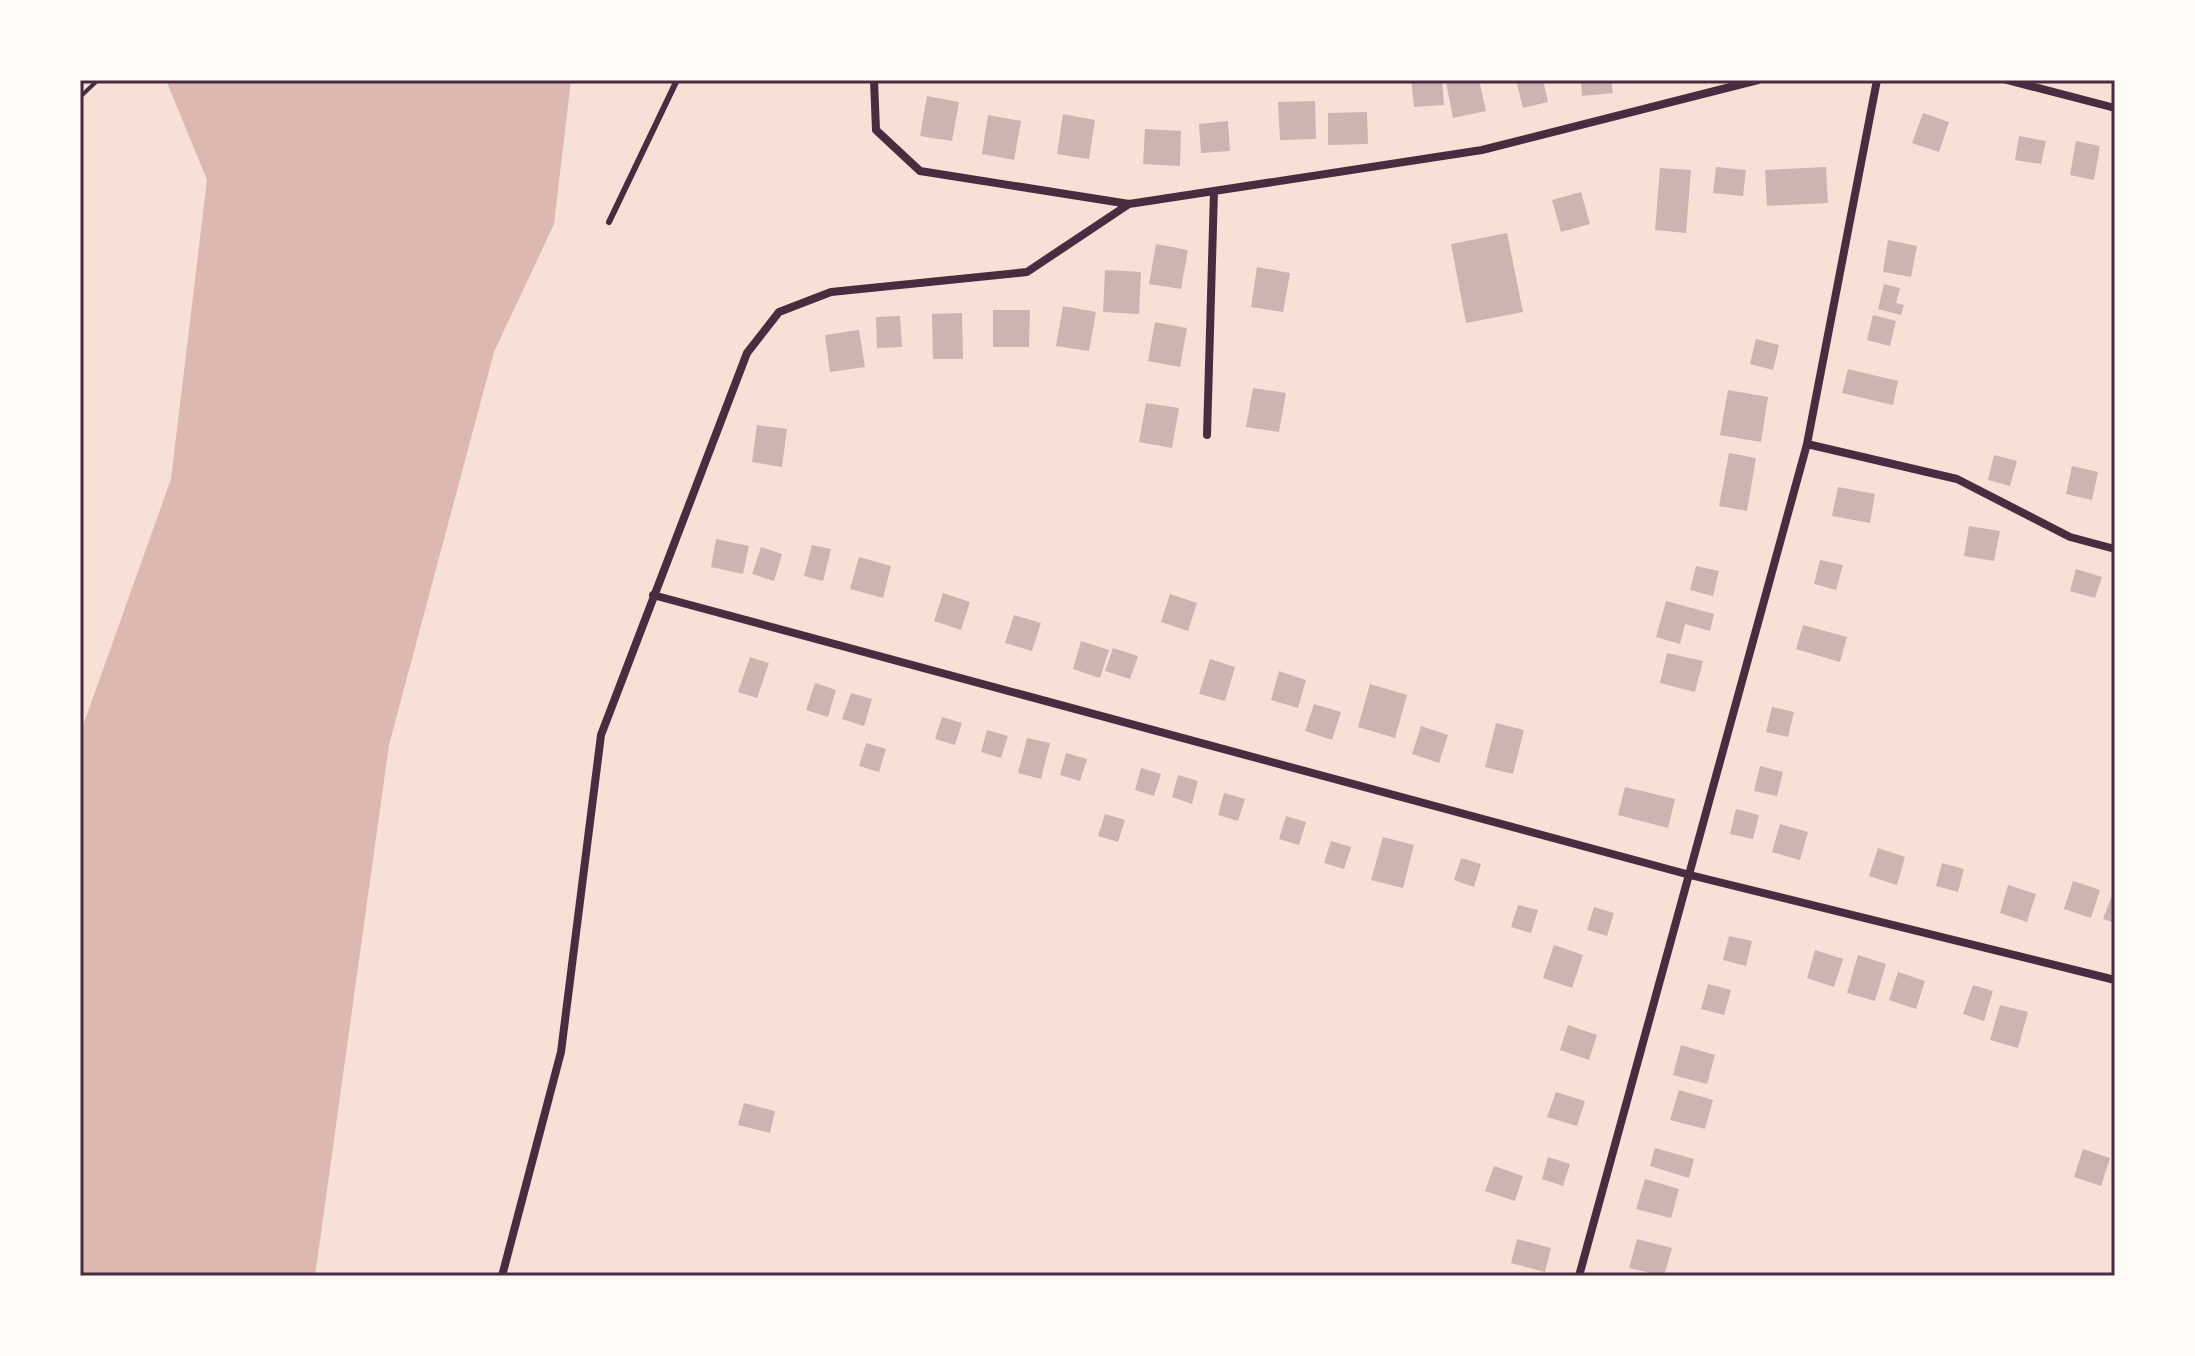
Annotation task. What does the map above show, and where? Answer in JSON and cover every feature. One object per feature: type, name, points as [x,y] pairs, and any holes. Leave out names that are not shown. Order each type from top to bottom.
[{"type":"street","points":[[874,80],[876,130],[920,171],[1129,204],[1482,150],[1758,80]]},
{"type":"street","points":[[1579,1276],[1807,444],[1877,80]]},
{"type":"street","points":[[2007,80],[2115,108]]},
{"type":"street","points":[[1207,435],[1214,191]]},
{"type":"street","points":[[502,1276],[561,1052],[601,735],[747,353],[779,312],[831,292],[1027,272],[1129,204]]},
{"type":"street","points":[[1807,444],[1957,479],[2070,537],[2115,549]]},
{"type":"street","points":[[653,595],[1690,875],[2115,980]]},
{"type":"lane","points":[[609,222],[677,80]]},
{"type":"path","points":[[80,97],[98,80]]},
{"type":"shaded area","points":[[166,80],[571,80],[554,224],[494,352],[389,745],[315,1276],[80,1276],[80,734],[171,479],[207,180]]},
{"type":"building","points":[[1411,80],[1442,80],[1444,105],[1414,107]]},
{"type":"building","points":[[1479,80],[1486,111],[1453,118],[1446,82]]},
{"type":"building","points":[[1516,80],[1543,80],[1548,102],[1523,108]]},
{"type":"building","points":[[1581,80],[1611,80],[1613,93],[1582,96]]},
{"type":"building","points":[[927,96],[959,102],[952,141],[920,136]]},
{"type":"building","points":[[1315,101],[1316,139],[1280,140],[1278,102]]},
{"type":"building","points":[[1367,112],[1368,144],[1328,145],[1328,113]]},
{"type":"building","points":[[1923,113],[1949,122],[1939,152],[1912,143]]},
{"type":"building","points":[[1063,114],[1095,120],[1089,159],[1057,154]]},
{"type":"building","points":[[988,115],[1021,121],[1014,160],[982,154]]},
{"type":"building","points":[[1228,121],[1230,151],[1201,153],[1199,124]]},
{"type":"building","points":[[1145,129],[1181,131],[1180,166],[1143,164]]},
{"type":"building","points":[[2019,136],[2046,141],[2041,164],[2015,160]]},
{"type":"building","points":[[2076,141],[2100,146],[2094,180],[2070,175]]},
{"type":"building","points":[[1716,167],[1746,170],[1743,196],[1713,193]]},
{"type":"building","points":[[1826,167],[1828,203],[1767,206],[1765,170]]},
{"type":"building","points":[[1660,168],[1691,170],[1686,233],[1655,230]]},
{"type":"building","points":[[1581,192],[1590,224],[1561,232],[1552,200]]},
{"type":"building","points":[[1507,233],[1523,312],[1466,323],[1451,244]]},
{"type":"building","points":[[1888,240],[1917,246],[1911,277],[1883,272]]},
{"type":"building","points":[[1156,244],[1188,250],[1181,289],[1149,284]]},
{"type":"building","points":[[1257,267],[1290,273],[1283,312],[1251,307]]},
{"type":"building","points":[[1105,270],[1141,272],[1139,314],[1103,312]]},
{"type":"building","points":[[1884,284],[1900,288],[1896,303],[1904,305],[1901,315],[1878,309]]},
{"type":"building","points":[[1063,306],[1096,312],[1089,351],[1056,346]]},
{"type":"building","points":[[993,310],[1030,310],[1029,347],[993,347]]},
{"type":"building","points":[[962,313],[963,359],[933,359],[932,314]]},
{"type":"building","points":[[1873,315],[1896,321],[1890,346],[1867,340]]},
{"type":"building","points":[[900,316],[902,347],[877,348],[876,317]]},
{"type":"building","points":[[1155,322],[1187,328],[1180,367],[1148,361]]},
{"type":"building","points":[[859,330],[865,367],[830,372],[825,335]]},
{"type":"building","points":[[1756,339],[1779,345],[1773,370],[1750,364]]},
{"type":"building","points":[[1848,369],[1898,381],[1893,405],[1842,393]]},
{"type":"building","points":[[1253,388],[1286,393],[1279,432],[1246,427]]},
{"type":"building","points":[[1728,390],[1768,397],[1761,442],[1720,435]]},
{"type":"building","points":[[1146,403],[1179,408],[1172,448],[1139,442]]},
{"type":"building","points":[[757,425],[787,429],[782,467],[752,462]]},
{"type":"building","points":[[1729,453],[1756,458],[1747,511],[1719,506]]},
{"type":"building","points":[[1994,455],[2017,461],[2010,486],[1988,480]]},
{"type":"building","points":[[2072,466],[2098,472],[2092,500],[2066,494]]},
{"type":"building","points":[[1838,487],[1875,494],[1870,523],[1832,516]]},
{"type":"building","points":[[1969,526],[2000,531],[1994,561],[1964,556]]},
{"type":"building","points":[[716,539],[749,546],[743,574],[711,567]]},
{"type":"building","points":[[812,545],[831,549],[823,581],[804,576]]},
{"type":"building","points":[[761,547],[782,554],[774,581],[752,574]]},
{"type":"building","points":[[859,557],[891,566],[883,598],[850,589]]},
{"type":"building","points":[[1820,560],[1843,565],[1836,590],[1814,584]]},
{"type":"building","points":[[1696,566],[1719,571],[1713,596],[1690,590]]},
{"type":"building","points":[[2076,569],[2102,577],[2095,598],[2070,591]]},
{"type":"building","points":[[943,593],[970,602],[961,630],[934,621]]},
{"type":"building","points":[[1170,594],[1197,603],[1188,631],[1161,622]]},
{"type":"building","points":[[1666,601],[1714,614],[1710,631],[1685,624],[1680,644],[1656,637]]},
{"type":"building","points":[[1014,615],[1041,623],[1032,651],[1005,643]]},
{"type":"building","points":[[1803,625],[1847,637],[1840,662],[1796,649]]},
{"type":"building","points":[[1081,641],[1109,650],[1100,678],[1073,669]]},
{"type":"building","points":[[1113,648],[1138,656],[1130,679],[1105,671]]},
{"type":"building","points":[[1667,653],[1703,661],[1695,692],[1660,683]]},
{"type":"building","points":[[750,657],[769,663],[757,698],[738,692]]},
{"type":"building","points":[[1210,659],[1235,667],[1225,701],[1199,694]]},
{"type":"building","points":[[1279,671],[1306,680],[1298,708],[1271,700]]},
{"type":"building","points":[[815,683],[836,690],[828,717],[806,710]]},
{"type":"building","points":[[1370,684],[1407,695],[1395,738],[1358,727]]},
{"type":"building","points":[[851,693],[872,699],[864,726],[842,719]]},
{"type":"building","points":[[1314,704],[1341,712],[1332,740],[1305,731]]},
{"type":"building","points":[[1772,707],[1794,712],[1788,737],[1766,732]]},
{"type":"building","points":[[942,717],[962,723],[955,745],[935,739]]},
{"type":"building","points":[[1496,723],[1524,730],[1513,774],[1485,767]]},
{"type":"building","points":[[1421,726],[1448,735],[1439,763],[1412,754]]},
{"type":"building","points":[[987,730],[1008,736],[1001,758],[981,752]]},
{"type":"building","points":[[1027,738],[1050,743],[1041,779],[1018,773]]},
{"type":"building","points":[[866,743],[886,749],[879,772],[859,766]]},
{"type":"building","points":[[1066,753],[1087,759],[1080,781],[1060,775]]},
{"type":"building","points":[[1760,766],[1783,772],[1777,796],[1754,791]]},
{"type":"building","points":[[1141,768],[1161,774],[1154,796],[1135,790]]},
{"type":"building","points":[[1178,775],[1198,781],[1192,804],[1172,797]]},
{"type":"building","points":[[1625,787],[1675,799],[1668,828],[1618,815]]},
{"type":"building","points":[[1224,793],[1245,799],[1238,821],[1218,815]]},
{"type":"building","points":[[1736,809],[1759,815],[1753,839],[1730,834]]},
{"type":"building","points":[[1105,814],[1125,820],[1118,842],[1098,836]]},
{"type":"building","points":[[1286,816],[1306,822],[1299,845],[1279,839]]},
{"type":"building","points":[[1780,824],[1808,832],[1800,860],[1772,852]]},
{"type":"building","points":[[1383,837],[1414,845],[1403,888],[1371,880]]},
{"type":"building","points":[[1331,841],[1351,847],[1344,869],[1324,863]]},
{"type":"building","points":[[1878,848],[1905,857],[1897,885],[1869,876]]},
{"type":"building","points":[[1461,858],[1481,864],[1474,887],[1454,880]]},
{"type":"building","points":[[1942,863],[1964,869],[1958,892],[1936,886]]},
{"type":"building","points":[[2073,881],[2100,890],[2091,918],[2064,909]]},
{"type":"building","points":[[2008,885],[2036,894],[2027,922],[2000,913]]},
{"type":"building","points":[[2115,888],[2115,923],[2103,919]]},
{"type":"building","points":[[1518,905],[1538,910],[1531,933],[1511,927]]},
{"type":"building","points":[[1594,907],[1614,913],[1607,936],[1587,930]]},
{"type":"building","points":[[1729,936],[1752,941],[1746,966],[1723,960]]},
{"type":"building","points":[[1554,945],[1583,955],[1572,988],[1543,978]]},
{"type":"building","points":[[1815,950],[1843,959],[1834,987],[1807,978]]},
{"type":"building","points":[[1858,955],[1886,964],[1875,1001],[1847,993]]},
{"type":"building","points":[[1898,972],[1925,981],[1916,1009],[1889,1000]]},
{"type":"building","points":[[1708,984],[1731,990],[1724,1015],[1701,1009]]},
{"type":"building","points":[[1973,985],[1993,991],[1984,1021],[1963,1014]]},
{"type":"building","points":[[2000,1005],[2028,1012],[2018,1048],[1990,1040]]},
{"type":"building","points":[[1568,1025],[1597,1035],[1589,1060],[1560,1050]]},
{"type":"building","points":[[1681,1045],[1715,1055],[1707,1084],[1673,1075]]},
{"type":"building","points":[[1679,1090],[1713,1100],[1705,1129],[1670,1120]]},
{"type":"building","points":[[1556,1092],[1585,1101],[1577,1126],[1547,1117]]},
{"type":"building","points":[[744,1103],[775,1111],[770,1133],[738,1125]]},
{"type":"building","points":[[1655,1148],[1694,1159],[1689,1178],[1650,1166]]},
{"type":"building","points":[[2083,1149],[2110,1158],[2101,1186],[2074,1177]]},
{"type":"building","points":[[1548,1157],[1570,1164],[1563,1186],[1542,1179]]},
{"type":"building","points":[[1494,1166],[1523,1176],[1515,1201],[1485,1191]]},
{"type":"building","points":[[1645,1179],[1679,1189],[1671,1218],[1636,1209]]},
{"type":"building","points":[[1517,1239],[1551,1248],[1545,1272],[1511,1263]]},
{"type":"building","points":[[1637,1239],[1672,1248],[1664,1276],[1629,1268]]}]
